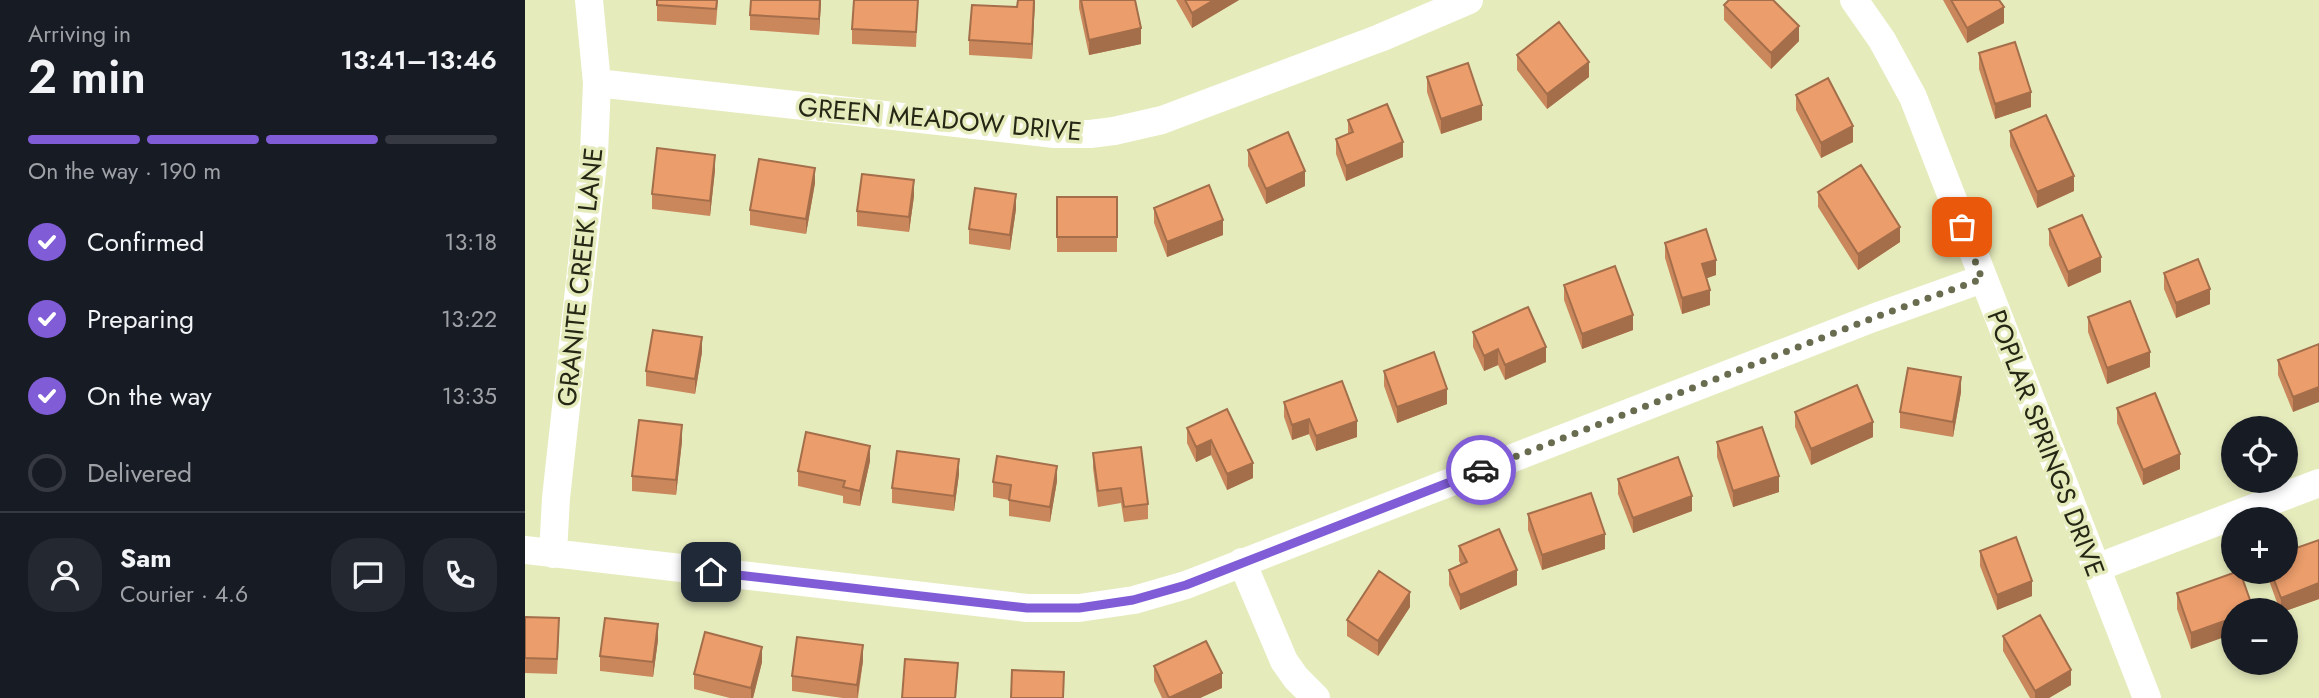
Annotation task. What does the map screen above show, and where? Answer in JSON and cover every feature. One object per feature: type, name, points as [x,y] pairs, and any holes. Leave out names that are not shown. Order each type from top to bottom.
[{"type":"street","name":"GRANITE CREEK LANE","points":[[553,554],[556,498],[594,154],[597,83],[589,0]]},
{"type":"street","name":"GREEN MEADOW DRIVE","points":[[597,83],[1055,134],[1090,134],[1161,120],[1380,38],[1469,0]]},
{"type":"street","name":"POPLAR SPRINGS DRIVE","points":[[1854,0],[1882,40],[1913,97],[2147,698]]},
{"type":"street","points":[[525,550],[1040,608],[1079,608],[1133,600],[1186,585],[1873,318],[1982,279]]},
{"type":"street","points":[[2096,568],[2319,483]]},
{"type":"street","points":[[1242,562],[1284,662],[1316,698]]},
{"type":"building","points":[[657,0],[717,0],[716,9],[657,5]]},
{"type":"building","points":[[751,0],[820,0],[819,19],[750,15]]},
{"type":"building","points":[[854,0],[918,0],[916,32],[852,29]]},
{"type":"building","points":[[1018,0],[1034,0],[1032,44],[969,40],[972,5],[1017,7]]},
{"type":"building","points":[[1081,0],[1135,0],[1141,28],[1089,40]]},
{"type":"building","points":[[1185,0],[1214,0],[1192,13]]},
{"type":"building","points":[[1729,0],[1773,0],[1799,26],[1771,53],[1724,5]]},
{"type":"building","points":[[1951,0],[1999,0],[2004,7],[1967,28]]},
{"type":"building","points":[[1559,22],[1589,62],[1547,94],[1517,55]]},
{"type":"building","points":[[2015,42],[2031,92],[1995,104],[1979,53]]},
{"type":"building","points":[[1468,63],[1482,105],[1441,119],[1427,77]]},
{"type":"building","points":[[1828,78],[1853,126],[1821,143],[1796,95]]},
{"type":"building","points":[[1387,104],[1403,142],[1346,166],[1336,139],[1353,132],[1348,120]]},
{"type":"building","points":[[2046,115],[2074,176],[2037,192],[2010,131]]},
{"type":"building","points":[[1288,132],[1305,171],[1266,189],[1248,150]]},
{"type":"building","points":[[657,148],[715,155],[710,201],[652,194]]},
{"type":"building","points":[[759,159],[815,168],[806,219],[750,210]]},
{"type":"building","points":[[1861,165],[1900,227],[1858,254],[1818,192]]},
{"type":"building","points":[[862,174],[914,180],[909,217],[857,211]]},
{"type":"building","points":[[1209,185],[1223,220],[1167,242],[1154,208]]},
{"type":"building","points":[[975,188],[1016,194],[1010,235],[969,229]]},
{"type":"building","points":[[1057,197],[1117,197],[1117,237],[1057,237]]},
{"type":"building","points":[[2082,215],[2101,257],[2068,272],[2049,229]]},
{"type":"building","points":[[1706,229],[1716,260],[1702,264],[1710,290],[1682,298],[1665,243]]},
{"type":"building","points":[[2198,259],[2210,289],[2176,303],[2164,273]]},
{"type":"building","points":[[1615,266],[1633,315],[1582,334],[1564,285]]},
{"type":"building","points":[[2130,301],[2150,352],[2107,368],[2088,317]]},
{"type":"building","points":[[1528,307],[1546,347],[1505,365],[1498,349],[1484,356],[1473,332]]},
{"type":"building","points":[[653,330],[702,337],[695,379],[646,371]]},
{"type":"building","points":[[2319,344],[2319,387],[2293,397],[2278,360]]},
{"type":"building","points":[[1434,352],[1447,389],[1397,407],[1384,371]]},
{"type":"building","points":[[1908,368],[1961,377],[1953,422],[1900,412]]},
{"type":"building","points":[[1342,381],[1357,421],[1316,436],[1309,419],[1292,425],[1284,402]]},
{"type":"building","points":[[1857,385],[1873,422],[1811,449],[1795,412]]},
{"type":"building","points":[[2155,393],[2180,454],[2143,470],[2117,408]]},
{"type":"building","points":[[1227,409],[1253,463],[1227,474],[1211,440],[1196,447],[1187,428]]},
{"type":"building","points":[[639,420],[682,425],[676,480],[632,476]]},
{"type":"building","points":[[1762,427],[1779,476],[1733,491],[1717,442]]},
{"type":"building","points":[[806,432],[870,446],[860,491],[843,487],[845,481],[798,471]]},
{"type":"building","points":[[1141,447],[1148,504],[1124,507],[1121,488],[1098,491],[1093,453]]},
{"type":"building","points":[[897,451],[959,459],[954,496],[892,488]]},
{"type":"building","points":[[997,456],[1057,466],[1050,507],[1009,500],[1011,485],[993,482]]},
{"type":"building","points":[[1678,457],[1692,496],[1633,518],[1618,479]]},
{"type":"building","points":[[1591,493],[1605,534],[1542,555],[1528,514]]},
{"type":"building","points":[[1499,529],[1517,570],[1460,595],[1449,570],[1467,562],[1459,546]]},
{"type":"building","points":[[2016,537],[2032,581],[1997,595],[1980,551]]},
{"type":"building","points":[[2319,540],[2319,583],[2281,598],[2276,584],[2298,584],[2298,547]]},
{"type":"building","points":[[1379,571],[1410,592],[1378,641],[1347,620]]},
{"type":"building","points":[[2221,577],[2221,584],[2244,584],[2249,598],[2221,598],[2221,622],[2191,633],[2177,593]]},
{"type":"building","points":[[2040,615],[2071,670],[2035,691],[2003,636]]},
{"type":"building","points":[[525,617],[559,618],[557,659],[525,658]]},
{"type":"building","points":[[605,618],[658,624],[653,662],[600,656]]},
{"type":"building","points":[[705,632],[762,647],[751,688],[694,674]]},
{"type":"building","points":[[797,637],[863,645],[857,685],[792,676]]},
{"type":"building","points":[[1206,641],[1222,673],[1169,698],[1154,666]]},
{"type":"building","points":[[905,659],[958,663],[955,698],[902,698]]},
{"type":"building","points":[[1012,670],[1064,672],[1063,698],[1011,698]]},
{"type":"way so far","points":[[1481,470],[1873,318],[1982,279],[1962,227]]},
{"type":"route","points":[[711,572],[1027,608],[1079,608],[1133,600],[1186,585],[1481,470]]}]
